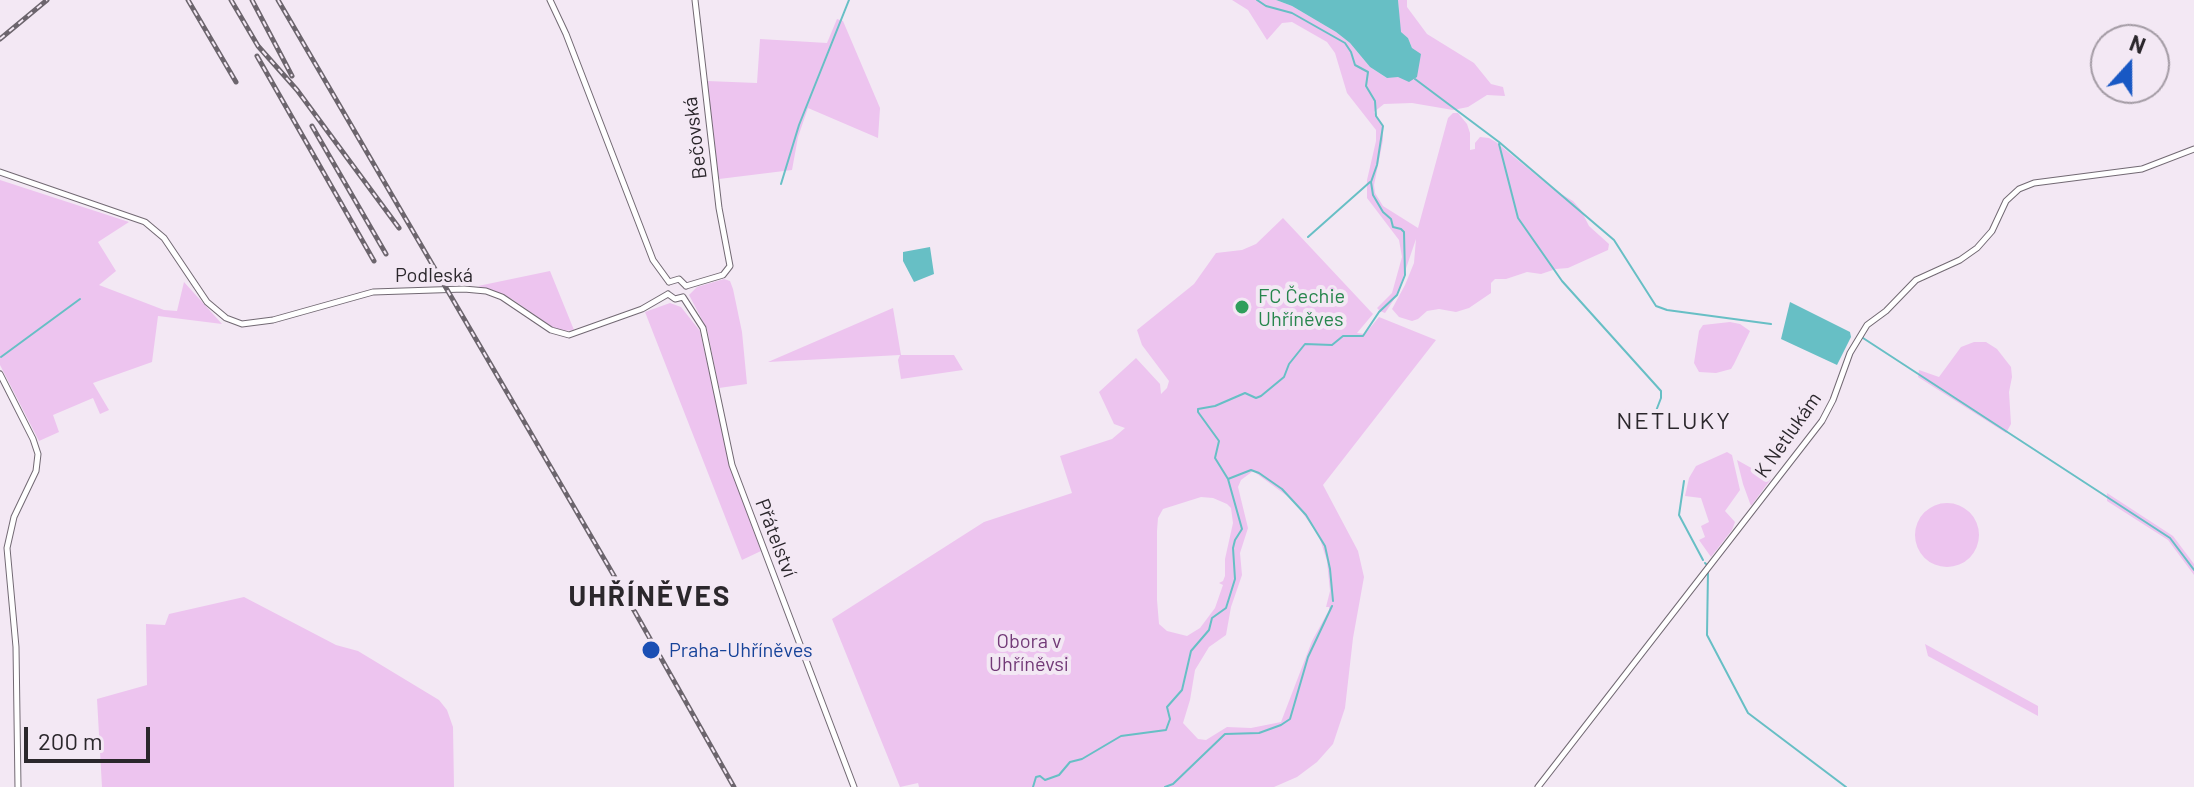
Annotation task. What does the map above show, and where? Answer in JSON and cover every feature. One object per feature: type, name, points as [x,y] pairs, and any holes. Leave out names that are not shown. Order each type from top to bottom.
[{"type":"street","points":[[550,0],[653,260],[669,282]]},
{"type":"street","name":"Bečovská","points":[[686,286],[721,276],[729,271],[730,261],[719,208],[695,0]]},
{"type":"street","name":"K Netlukám","points":[[1538,787],[1820,424],[1833,400],[1850,353],[1867,325],[1891,307],[1916,280],[1960,260],[1977,248],[1992,231],[2006,201],[2019,189],[2034,183],[2142,169],[2194,149]]},
{"type":"street","name":"Podleská","points":[[0,172],[145,222],[164,238],[207,302],[232,320],[247,325],[373,292],[470,289],[502,297],[551,330],[569,335],[642,309],[668,294]]},
{"type":"street","points":[[679,279],[686,286],[683,297],[675,299],[668,294],[669,282],[679,279]]},
{"type":"street","name":"Přátelství","points":[[683,297],[703,328],[736,477],[854,787]]},
{"type":"street","points":[[0,374],[38,454],[35,474],[14,517],[7,548],[16,647],[18,787]]},
{"type":"green space","points":[[1232,0],[1276,0],[1292,6],[1336,32],[1370,67],[1387,78],[1412,48],[1408,38],[1400,32],[1398,0],[1407,0],[1407,7],[1427,34],[1474,63],[1491,84],[1503,87],[1505,96],[1487,95],[1468,107],[1453,110],[1412,103],[1384,104],[1374,112],[1383,126],[1374,185],[1383,206],[1418,228],[1448,118],[1458,113],[1470,133],[1470,150],[1475,149],[1480,137],[1496,142],[1553,189],[1573,201],[1589,226],[1609,244],[1608,250],[1568,268],[1495,279],[1491,283],[1491,293],[1469,308],[1456,312],[1439,309],[1427,311],[1412,321],[1399,317],[1392,309],[1414,263],[1416,239],[1397,295],[1385,313],[1380,311],[1377,308],[1392,293],[1402,257],[1399,240],[1367,198],[1376,130],[1347,93],[1335,53],[1327,42],[1292,22],[1282,23],[1267,40],[1248,10]]},
{"type":"green space","points":[[837,19],[843,21],[880,108],[878,138],[808,108],[798,137],[792,170],[719,179],[707,81],[757,83],[760,39],[827,43]]},
{"type":"green space","points":[[0,180],[129,222],[98,242],[116,271],[99,285],[164,310],[177,311],[184,282],[222,324],[158,316],[152,362],[93,383],[109,410],[100,414],[93,398],[53,415],[59,432],[39,441],[0,365]]},
{"type":"green space","name":"Obora v Uhříněvsi","points":[[1283,218],[1373,314],[1357,333],[1365,334],[1379,317],[1436,340],[1323,485],[1358,551],[1364,577],[1345,708],[1333,744],[1317,762],[1297,777],[1274,787],[919,787],[918,783],[900,787],[832,619],[984,522],[1072,493],[1060,456],[1112,439],[1125,428],[1114,424],[1099,392],[1136,358],[1160,384],[1161,394],[1167,388],[1169,381],[1142,345],[1137,330],[1194,284],[1216,253],[1242,250],[1256,244]],"holes":[[[1253,471],[1294,501],[1319,536],[1327,561],[1330,591],[1326,607],[1329,610],[1312,641],[1281,722],[1251,728],[1227,727],[1206,740],[1198,739],[1183,723],[1195,670],[1209,647],[1226,635],[1242,575],[1240,553],[1248,528],[1238,487],[1241,480]],[[1201,497],[1227,504],[1231,508],[1233,523],[1225,559],[1225,576],[1219,583],[1223,585],[1215,608],[1200,628],[1187,636],[1167,631],[1159,624],[1158,518],[1163,509]]]},
{"type":"green space","points":[[550,271],[574,330],[562,331],[552,327],[512,299],[478,286]]},
{"type":"green space","points":[[724,279],[730,281],[733,289],[742,332],[747,384],[719,388],[707,329],[689,295],[697,287]]},
{"type":"green space","points":[[670,303],[681,307],[700,331],[731,470],[761,551],[742,560],[645,312]]},
{"type":"green space","points":[[893,308],[901,355],[954,355],[963,370],[901,379],[900,355],[768,362]]},
{"type":"green space","points":[[1730,322],[1750,331],[1731,369],[1716,373],[1699,372],[1694,363],[1699,331],[1703,325]]},
{"type":"green space","points":[[1986,342],[1997,349],[2011,367],[2011,424],[2006,433],[1918,377],[1919,370],[1939,377],[1961,347]]},
{"type":"green space","points":[[1727,452],[1732,455],[1740,490],[1725,511],[1735,522],[1732,530],[1711,557],[1699,540],[1705,537],[1701,526],[1709,522],[1701,498],[1685,496],[1689,478],[1696,466]]},
{"type":"green space","points":[[1737,460],[1771,479],[1751,506],[1743,484]]},
{"type":"green space","points":[[2107,493],[2173,536],[2194,564],[2194,575],[2168,540],[2107,501]]},
{"type":"green space","points":[[1947,503],[1959,505],[1970,512],[1977,523],[1977,547],[1970,558],[1959,565],[1947,567],[1935,565],[1924,558],[1917,547],[1915,535],[1917,523],[1924,512],[1935,505]]},
{"type":"green space","points":[[244,597],[336,645],[358,651],[439,700],[447,710],[453,727],[454,787],[102,787],[97,699],[147,685],[146,624],[165,625],[169,614]]},
{"type":"green space","points":[[1925,644],[2038,706],[2038,716],[1928,656]]},
{"type":"water","points":[[1276,0],[1398,0],[1401,32],[1412,48],[1421,54],[1417,77],[1409,82],[1398,77],[1387,78],[1370,67],[1336,32]]},
{"type":"water","points":[[930,247],[934,274],[914,282],[903,261],[903,252]]},
{"type":"water","points":[[1790,302],[1850,332],[1851,337],[1837,365],[1781,339]]},
{"type":"waterway","points":[[781,184],[799,125],[849,0]]},
{"type":"waterway","points":[[1033,787],[1036,777],[1045,780],[1059,775],[1070,762],[1082,759],[1121,736],[1166,730],[1170,719],[1167,707],[1182,690],[1191,651],[1209,630],[1212,618],[1226,608],[1235,579],[1233,548],[1242,529],[1228,479],[1215,458],[1219,441],[1198,409],[1215,406],[1245,393],[1256,398],[1261,396],[1284,377],[1289,364],[1305,344],[1332,345],[1343,336],[1363,336],[1379,312],[1397,295],[1405,275],[1404,232],[1393,227],[1391,219],[1373,195],[1371,182],[1383,126],[1376,116],[1375,101],[1366,86],[1368,72],[1355,65],[1345,43],[1292,13],[1266,6],[1257,0]]},
{"type":"waterway","points":[[1415,79],[1499,142],[1614,240],[1656,306],[1771,324]]},
{"type":"waterway","points":[[1499,144],[1518,218],[1562,281],[1661,391],[1656,411]]},
{"type":"waterway","points":[[1308,237],[1370,182]]},
{"type":"waterway","points":[[1,357],[80,299]]},
{"type":"waterway","points":[[1863,338],[2170,538],[2194,570]]},
{"type":"waterway","points":[[1228,479],[1251,470],[1259,473],[1282,489],[1306,515],[1325,546],[1333,601]]},
{"type":"waterway","points":[[1684,481],[1679,515],[1703,560]]},
{"type":"waterway","points":[[1708,571],[1707,635],[1748,713],[1846,787]]},
{"type":"waterway","points":[[1165,787],[1173,784],[1225,734],[1259,733],[1290,719],[1308,657],[1332,606]]},
{"type":"railway","points":[[0,39],[47,0]]},
{"type":"railway","points":[[188,0],[236,82]]},
{"type":"railway","points":[[231,0],[258,46],[297,90],[399,228]]},
{"type":"railway","points":[[252,0],[292,76]]},
{"type":"railway","points":[[278,0],[734,787]]},
{"type":"railway","points":[[257,56],[374,261]]},
{"type":"railway","points":[[312,126],[386,254]]},
{"type":"place","name":"FC Čechie Uhříněves","points":[[1242,307]]},
{"type":"place","name":"Praha-Uhříněves","points":[[651,650]]},
{"type":"district","name":"NETLUKY","points":[[1674,421]]},
{"type":"district","name":"UHŘÍNĚVES","points":[[650,597]]}]
